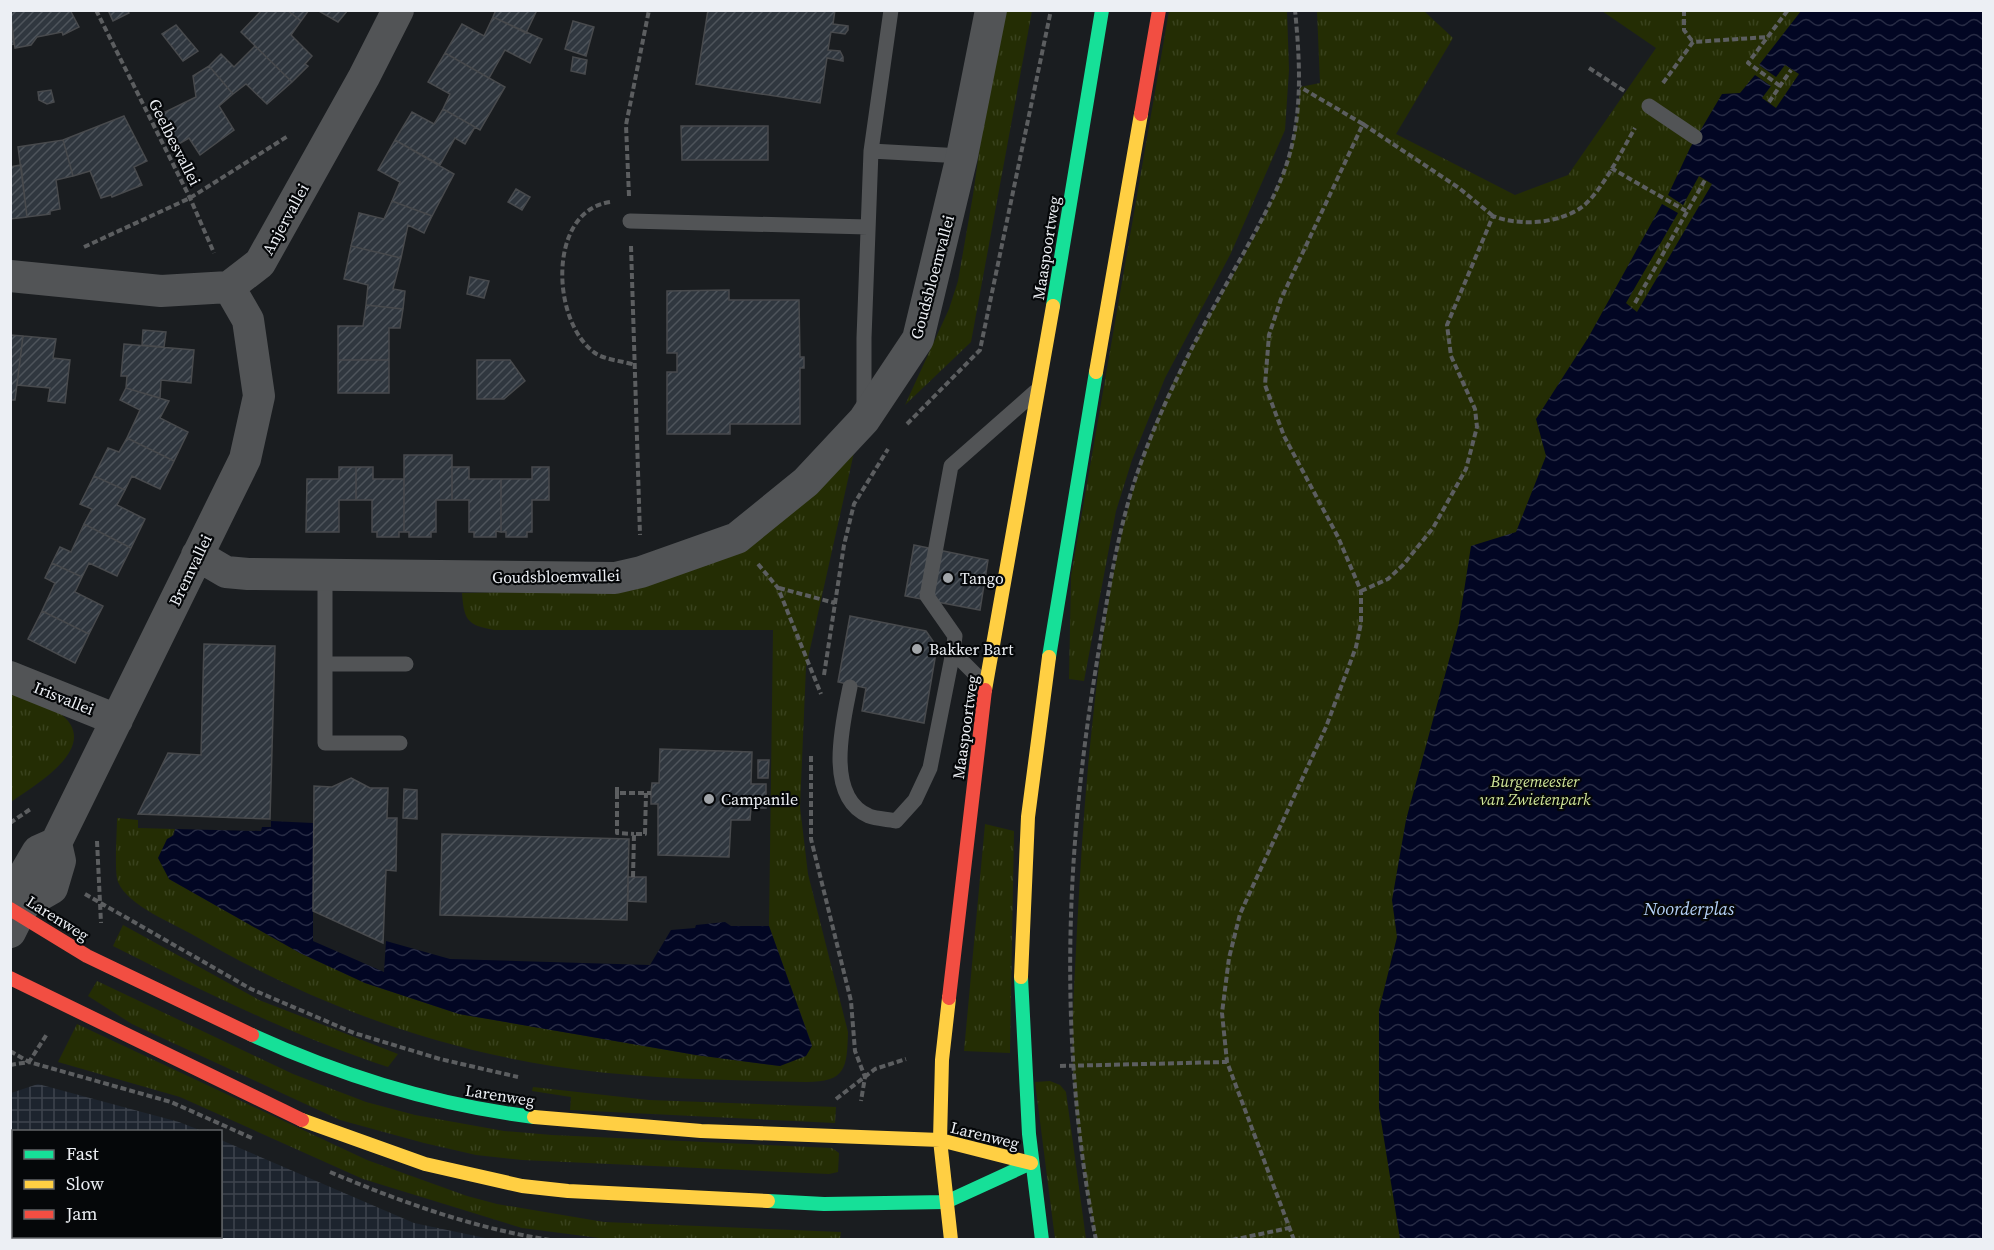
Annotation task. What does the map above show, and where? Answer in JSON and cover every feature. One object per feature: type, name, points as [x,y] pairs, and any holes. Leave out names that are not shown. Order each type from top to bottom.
[{"type":"main road","name":"Maaspoortweg","points":[[951,1239],[940,1140],[944,1032],[986,686],[1040,388],[1102,10]]},
{"type":"main road","points":[[1042,1239],[1031,1163],[1023,1066],[1021,950],[1028,814],[1037,739],[1091,395],[1159,10]]},
{"type":"main road","name":"Larenweg","points":[[16,915],[87,956],[209,1015],[274,1045],[388,1089],[497,1113],[562,1120],[701,1131],[940,1140],[1031,1163]]},
{"type":"main road","name":"Larenweg","points":[[10,978],[317,1126],[425,1164],[522,1186],[614,1194],[824,1204],[946,1202],[1031,1163]]},
{"type":"street","name":"Anjervallei","points":[[229,287],[260,262],[364,77],[398,10]]},
{"type":"street","name":"Goudsbloemvallei","points":[[197,555],[226,572],[325,576],[615,578],[641,572],[737,538],[806,482],[864,420],[918,339],[962,156],[991,10]]},
{"type":"street","points":[[10,276],[161,291],[229,287]]},
{"type":"street","name":"Bremvallei","points":[[16,915],[21,880],[38,851],[56,843],[245,459],[259,396],[248,320],[229,287]]},
{"type":"street","name":"Irisvallei","points":[[10,677],[117,720]]},
{"type":"lane","points":[[864,420],[864,338],[871,151],[891,10]]},
{"type":"lane","points":[[1649,105],[1695,137]]},
{"type":"lane","points":[[871,151],[962,156]]},
{"type":"lane","points":[[630,221],[868,227]]},
{"type":"lane","points":[[850,687],[838,752],[844,784],[855,805],[868,816],[896,821],[915,800],[930,768],[953,652],[955,636],[927,596],[951,466],[1040,388]]},
{"type":"lane","points":[[325,576],[327,664],[325,743],[400,743]]},
{"type":"lane","points":[[953,652],[986,686]]},
{"type":"lane","points":[[327,664],[406,664]]},
{"type":"path","name":"Geelbesvallei","points":[[96,10],[190,198],[229,287]]},
{"type":"path","points":[[634,365],[596,354],[574,332],[565,307],[561,270],[568,241],[578,222],[598,203],[629,199],[626,125],[649,10]]},
{"type":"path","points":[[906,424],[980,350],[1051,10]]},
{"type":"path","points":[[1096,1239],[1084,1163],[1073,1067],[1069,960],[1072,859],[1092,690],[1123,524],[1134,482],[1158,418],[1201,330],[1253,236],[1287,163],[1300,87],[1295,10]]},
{"type":"path","points":[[1683,10],[1684,30],[1693,42]]},
{"type":"path","points":[[1780,86],[1748,63],[1788,10]]},
{"type":"path","points":[[1693,42],[1768,37]]},
{"type":"path","points":[[1300,87],[1363,124],[1459,188],[1493,216],[1514,224],[1548,220],[1580,209],[1593,195],[1649,105],[1693,42]]},
{"type":"path","points":[[1589,68],[1649,105]]},
{"type":"path","points":[[1769,102],[1791,70]]},
{"type":"path","points":[[1294,1239],[1227,1062],[1222,1013],[1229,958],[1240,914],[1326,727],[1356,647],[1361,622],[1361,591],[1338,537],[1284,436],[1265,385],[1269,335],[1281,299],[1363,124]]},
{"type":"path","points":[[74,249],[95,244],[190,198],[275,147],[293,133]]},
{"type":"path","points":[[1611,168],[1686,211]]},
{"type":"path","points":[[1635,303],[1705,180]]},
{"type":"path","points":[[1361,591],[1388,579],[1403,565],[1433,528],[1466,469],[1477,427],[1475,409],[1451,356],[1447,325],[1493,216]]},
{"type":"path","points":[[630,221],[641,572]]},
{"type":"path","points":[[819,705],[844,545],[854,504],[892,443]]},
{"type":"path","points":[[737,538],[778,588],[821,694]]},
{"type":"path","points":[[778,588],[835,603]]},
{"type":"path","points":[[812,747],[809,768],[811,839],[851,1001],[855,1051],[865,1077]]},
{"type":"path","points":[[617,790],[649,793],[645,834],[634,834],[617,833],[617,790]]},
{"type":"path","points":[[633,877],[634,834]]},
{"type":"path","name":"Larenweg","points":[[83,893],[251,989],[354,1033],[440,1059],[524,1078]]},
{"type":"path","points":[[10,1065],[29,1062],[52,1026]]},
{"type":"path","points":[[833,1100],[843,1096],[875,1069],[904,1059]]},
{"type":"path","points":[[1073,1067],[1227,1062]]},
{"type":"path","points":[[1232,1239],[1289,1228]]},
{"type":"shaded area","points":[[38,1084],[179,1122],[199,1130],[12,1130],[12,1238],[222,1238],[222,1140],[414,1223],[490,1239],[11,1239],[11,1093]]},
{"type":"green space","points":[[999,11],[1032,11],[971,342],[905,405],[949,309],[958,281],[973,195]]},
{"type":"green space","points":[[1169,11],[1287,11],[1289,70],[1285,130],[1231,253],[1165,378],[1132,460],[1116,511],[1084,681],[1069,679],[1071,576]]},
{"type":"green space","name":"Burgemeester van Zwietenpark","points":[[1317,11],[1424,11],[1453,38],[1396,134],[1515,195],[1568,175],[1656,48],[1602,11],[1983,11],[1983,1239],[1096,1240],[1076,1110],[1073,1015],[1086,787],[1110,592],[1128,506],[1156,421],[1170,388],[1258,230],[1273,197],[1292,146],[1300,87],[1320,83]]},
{"type":"green space","points":[[855,448],[806,667],[800,807],[808,874],[848,1032],[845,1064],[837,1076],[806,1082],[647,1076],[552,1066],[459,1046],[368,1017],[279,981],[152,913],[123,891],[117,877],[117,818],[138,820],[138,828],[175,829],[171,839],[169,879],[300,953],[365,983],[459,1014],[696,1055],[780,1066],[812,1045],[769,926],[773,630],[494,630],[478,626],[469,620],[464,609],[462,593],[571,591],[669,575]]},
{"type":"green space","points":[[11,689],[57,711],[70,724],[74,737],[71,750],[62,762],[36,785],[11,802]]},
{"type":"green space","points":[[985,824],[1014,831],[1010,1053],[964,1051]]},
{"type":"green space","points":[[123,925],[259,1000],[398,1054],[388,1067],[317,1041],[214,996],[113,946]]},
{"type":"green space","points":[[97,981],[293,1074],[366,1102],[415,1115],[504,1131],[552,1135],[832,1148],[839,1153],[838,1172],[829,1174],[522,1160],[476,1155],[424,1143],[340,1120],[132,1024],[88,996]]},
{"type":"green space","points":[[77,1024],[367,1160],[467,1196],[497,1204],[604,1222],[841,1232],[840,1239],[615,1240],[522,1228],[363,1179],[180,1097],[58,1062]]},
{"type":"green space","points":[[1050,1081],[1060,1085],[1066,1092],[1086,1239],[1055,1239],[1035,1082]]},
{"type":"green space","points":[[533,1087],[649,1100],[836,1107],[835,1123],[570,1110],[571,1097],[532,1091]]},
{"type":"water","name":"Noorderplas","points":[[1801,11],[1983,11],[1983,1239],[1400,1239],[1379,1108],[1379,1010],[1397,937],[1392,900],[1406,820],[1459,623],[1471,546],[1516,532],[1546,456],[1536,419],[1588,338],[1662,204],[1678,213],[1626,303],[1637,312],[1712,184],[1699,176],[1683,205],[1668,195],[1690,148],[1722,94],[1740,93],[1755,75],[1771,86],[1762,98],[1776,108],[1799,74],[1785,65],[1776,77],[1759,65]]},
{"type":"water","points":[[271,821],[313,823],[313,941],[384,972],[386,941],[450,959],[650,965],[671,930],[725,922],[731,926],[769,926],[812,1046],[806,1056],[780,1066],[696,1055],[459,1014],[365,983],[300,953],[169,879],[158,858],[167,839],[174,835],[175,829],[261,831],[262,827],[271,827]]},
{"type":"building","points":[[10,10],[70,10],[79,27],[63,35],[62,32],[37,37],[31,45],[15,48]]},
{"type":"building","points":[[108,10],[127,10],[129,13],[113,21]]},
{"type":"building","points":[[262,10],[287,10],[301,21],[291,35],[312,56],[305,64],[308,66],[292,82],[241,32]]},
{"type":"building","points":[[287,10],[309,10],[301,21]]},
{"type":"building","points":[[317,10],[348,10],[338,22]]},
{"type":"building","points":[[496,10],[537,10],[526,33],[493,17]]},
{"type":"building","points":[[708,10],[835,10],[833,24],[848,26],[848,30],[845,34],[831,32],[828,50],[840,51],[843,61],[827,58],[820,103],[696,84]]},
{"type":"building","points":[[493,17],[542,39],[530,63],[505,50],[489,78],[445,53],[462,24],[484,36]]},
{"type":"building","points":[[573,21],[594,27],[586,56],[565,49]]},
{"type":"building","points":[[10,24],[14,44],[10,45]]},
{"type":"building","points":[[176,25],[198,51],[183,61],[162,34]]},
{"type":"building","points":[[255,46],[292,82],[267,104],[246,84],[233,94],[209,66],[221,54],[234,67]]},
{"type":"building","points":[[445,53],[505,87],[480,130],[443,109],[450,94],[428,82]]},
{"type":"building","points":[[573,57],[587,60],[585,74],[571,71]]},
{"type":"building","points":[[209,66],[233,94],[219,106],[234,130],[200,155],[189,138],[177,145],[161,114],[196,97],[193,76]]},
{"type":"building","points":[[51,90],[54,102],[47,104],[39,100],[38,92]]},
{"type":"building","points":[[443,109],[475,127],[465,144],[455,138],[440,165],[395,140],[412,112],[434,124]]},
{"type":"building","points":[[124,116],[147,161],[134,167],[142,185],[112,197],[111,195],[101,198],[90,171],[73,176],[63,140]]},
{"type":"building","points":[[681,126],[768,126],[768,160],[682,160]]},
{"type":"building","points":[[63,140],[73,176],[56,180],[60,209],[50,211],[50,214],[27,217],[18,147]]},
{"type":"building","points":[[395,140],[454,174],[432,216],[392,201],[400,182],[378,170]]},
{"type":"building","points":[[21,165],[27,217],[10,219],[10,167]]},
{"type":"building","points":[[516,189],[530,197],[522,210],[508,202]]},
{"type":"building","points":[[392,201],[432,216],[424,233],[408,225],[401,258],[351,246],[359,213],[384,219]]},
{"type":"building","points":[[351,246],[401,258],[393,289],[405,291],[403,309],[366,305],[368,285],[344,279]]},
{"type":"building","points":[[470,277],[489,281],[484,298],[467,294]]},
{"type":"building","points":[[729,290],[729,300],[799,300],[800,357],[804,357],[804,368],[800,368],[800,424],[730,424],[730,434],[667,434],[667,372],[677,372],[677,353],[667,353],[667,291]]},
{"type":"building","points":[[366,305],[403,309],[400,328],[389,328],[389,360],[338,360],[338,326],[363,326]]},
{"type":"building","points":[[143,330],[166,332],[164,347],[142,345]]},
{"type":"building","points":[[10,335],[23,336],[15,400],[10,400]]},
{"type":"building","points":[[23,336],[56,339],[53,358],[70,360],[65,403],[48,401],[50,388],[17,385]]},
{"type":"building","points":[[124,344],[194,350],[191,383],[161,380],[160,398],[126,388],[127,376],[121,376]]},
{"type":"building","points":[[338,360],[389,360],[389,393],[338,393]]},
{"type":"building","points":[[477,360],[510,360],[525,381],[504,399],[477,399]]},
{"type":"building","points":[[126,388],[169,401],[160,418],[188,432],[174,461],[127,438],[140,410],[120,400]]},
{"type":"building","points":[[127,438],[174,461],[160,489],[132,476],[125,490],[94,476],[108,448],[119,452]]},
{"type":"building","points":[[404,455],[452,455],[452,500],[436,500],[436,532],[431,532],[431,537],[409,537],[409,532],[404,532]]},
{"type":"building","points":[[339,467],[356,467],[356,500],[339,500],[339,532],[306,532],[307,479],[339,479]]},
{"type":"building","points":[[356,467],[373,467],[373,479],[404,479],[404,532],[399,532],[399,537],[377,537],[377,532],[372,532],[372,500],[356,500]]},
{"type":"building","points":[[452,467],[469,467],[469,479],[501,479],[501,532],[496,531],[496,537],[474,537],[474,532],[469,532],[469,500],[452,500]]},
{"type":"building","points":[[532,467],[549,467],[549,500],[532,500],[532,532],[527,532],[527,537],[506,537],[506,532],[501,532],[501,479],[532,479]]},
{"type":"building","points":[[94,476],[125,490],[117,505],[145,519],[131,548],[84,524],[92,509],[80,504]]},
{"type":"building","points":[[84,524],[131,548],[117,576],[89,563],[82,577],[52,563],[60,547],[71,552]]},
{"type":"building","points":[[914,545],[988,560],[980,610],[905,596]]},
{"type":"building","points":[[52,563],[82,577],[75,592],[103,606],[89,634],[42,611],[55,583],[45,578]]},
{"type":"building","points":[[42,611],[89,634],[75,663],[28,639]]},
{"type":"building","points":[[850,616],[926,631],[937,647],[924,723],[862,711],[866,688],[838,682]]},
{"type":"building","points":[[204,644],[275,646],[270,819],[138,814],[168,753],[201,755]]},
{"type":"building","name":"Campanile","points":[[660,749],[752,752],[751,784],[766,784],[766,808],[751,808],[750,820],[731,820],[729,857],[658,855],[658,804],[651,804],[651,793],[652,783],[659,783]]},
{"type":"building","points":[[758,760],[769,760],[768,778],[758,778]]},
{"type":"building","points":[[351,778],[370,788],[388,788],[387,818],[397,818],[396,871],[386,870],[383,943],[313,911],[314,786],[332,787]]},
{"type":"building","points":[[404,789],[417,790],[417,819],[403,818]]},
{"type":"building","points":[[442,834],[629,839],[627,920],[440,915]]},
{"type":"building","points":[[628,877],[646,877],[646,902],[628,901]]},
{"type":"traffic: fast","points":[[1053,306],[1102,10]]},
{"type":"traffic: fast","points":[[1049,657],[1096,372]]},
{"type":"traffic: fast","points":[[1021,977],[1029,1134],[1042,1240]]},
{"type":"traffic: fast","points":[[252,1035],[320,1063],[390,1087],[461,1105],[534,1117]]},
{"type":"traffic: fast","points":[[768,1201],[824,1204],[946,1202],[1031,1163]]},
{"type":"traffic: slow","points":[[1096,372],[1141,114]]},
{"type":"traffic: slow","points":[[985,690],[1053,306]]},
{"type":"traffic: slow","points":[[1021,977],[1028,817],[1049,657]]},
{"type":"traffic: slow","points":[[949,998],[942,1060],[940,1140],[951,1240]]},
{"type":"traffic: slow","points":[[534,1117],[701,1131],[940,1140],[1031,1163]]},
{"type":"traffic: slow","points":[[302,1120],[425,1164],[522,1186],[568,1191],[768,1201]]},
{"type":"traffic: jam","points":[[1141,114],[1159,10]]},
{"type":"traffic: jam","points":[[949,998],[985,690]]},
{"type":"traffic: jam","points":[[10,909],[87,956],[252,1035]]},
{"type":"traffic: jam","points":[[10,978],[302,1120]]},
{"type":"place","name":"Tango","points":[[948,578]]},
{"type":"place","name":"Bakker Bart","points":[[917,649]]},
{"type":"place","name":"Campanile","points":[[709,799]]}]
